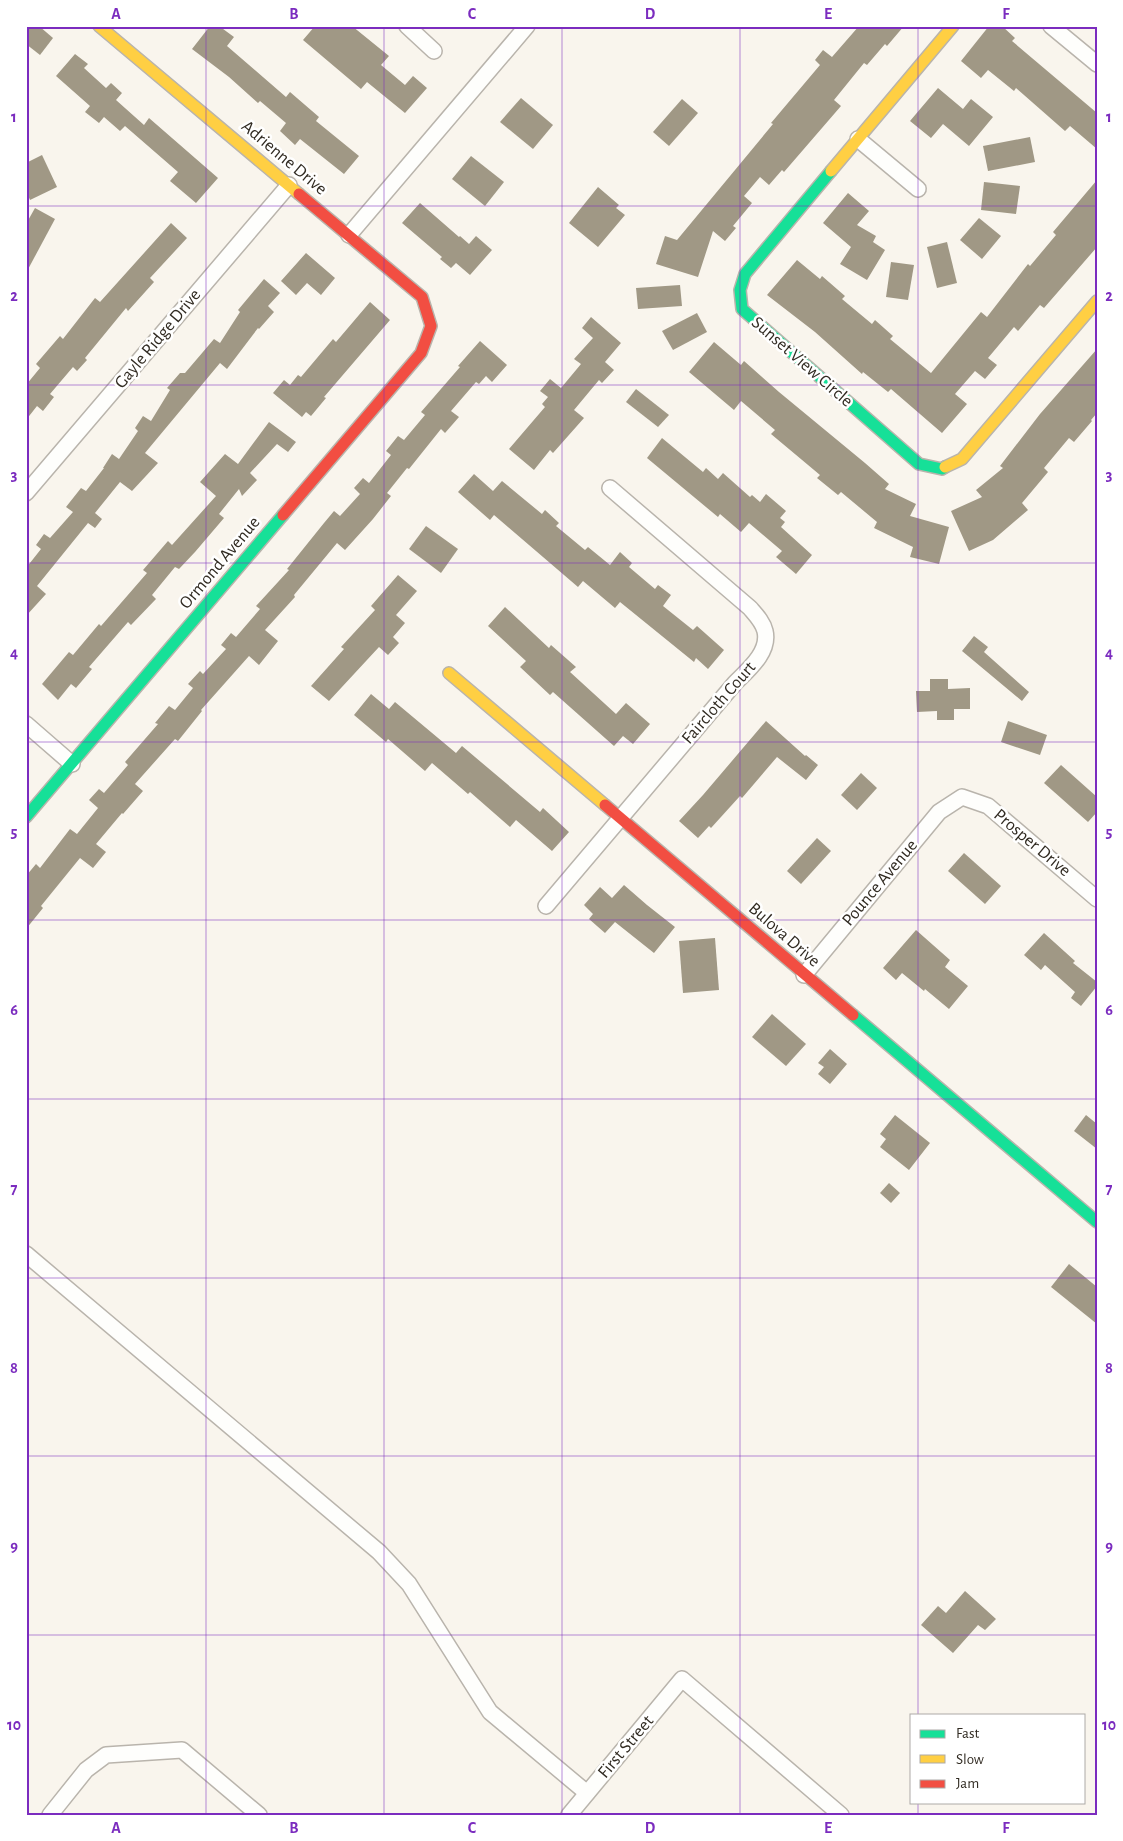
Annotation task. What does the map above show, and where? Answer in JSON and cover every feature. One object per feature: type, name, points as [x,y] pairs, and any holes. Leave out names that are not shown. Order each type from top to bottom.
[{"type":"street","name":"Adrienne Drive","points":[[99,26],[422,298],[431,326]]},
{"type":"street","points":[[407,26],[434,51]]},
{"type":"street","points":[[349,235],[527,26]]},
{"type":"street","name":"Sunset View Circle","points":[[953,26],[745,274],[740,290],[742,309],[919,464],[942,469],[962,459],[1097,301]]},
{"type":"street","points":[[1051,26],[1097,64]]},
{"type":"street","points":[[858,139],[918,189]]},
{"type":"street","name":"Gayle Ridge Drive","points":[[26,494],[289,185]]},
{"type":"street","name":"Ormond Avenue","points":[[26,817],[420,353],[431,326]]},
{"type":"street","name":"Faircloth Court","points":[[610,488],[750,608],[760,620],[766,632],[764,648],[754,664],[735,683],[621,817]]},
{"type":"street","name":"Bulova Drive","points":[[449,673],[1097,1222]]},
{"type":"street","points":[[26,724],[72,764]]},
{"type":"street","name":"Prosper Drive","points":[[962,797],[988,806],[1097,899]]},
{"type":"street","name":"Pounce Avenue","points":[[804,975],[939,812],[962,797]]},
{"type":"street","points":[[546,906],[621,817]]},
{"type":"street","points":[[26,1254],[379,1552],[409,1584],[490,1712],[587,1793]]},
{"type":"street","name":"First Street","points":[[569,1815],[682,1679],[841,1815]]},
{"type":"street","points":[[50,1815],[86,1770],[106,1754],[182,1750],[259,1815]]},
{"type":"building","points":[[26,26],[39,26],[53,38],[40,55],[26,44]]},
{"type":"building","points":[[210,26],[219,26],[234,37],[227,46],[286,97],[290,92],[319,117],[316,121],[359,156],[344,174],[300,139],[295,145],[280,131],[286,123],[260,101],[258,103],[229,77],[192,49]]},
{"type":"building","points":[[315,26],[352,26],[389,56],[381,65],[405,85],[413,76],[427,88],[405,113],[367,82],[361,89],[303,40]]},
{"type":"building","points":[[859,26],[904,26],[867,65],[864,63],[834,100],[841,106],[784,172],[782,170],[769,185],[760,177],[744,196],[752,203],[733,226],[736,228],[725,241],[713,231],[698,277],[656,264],[665,236],[677,240],[820,65],[815,60],[823,50],[832,57]]},
{"type":"building","points":[[989,26],[1002,26],[1015,38],[1012,41],[1097,113],[1097,149],[1070,126],[1065,131],[1016,88],[1014,91],[988,70],[981,78],[961,61]]},
{"type":"building","points":[[75,54],[88,64],[84,68],[106,88],[111,83],[122,93],[116,100],[144,125],[149,118],[218,178],[196,203],[170,181],[178,172],[125,126],[120,131],[104,117],[99,123],[85,112],[90,106],[56,76]]},
{"type":"building","points":[[938,88],[963,109],[971,99],[993,117],[969,146],[943,124],[931,138],[910,121]]},
{"type":"building","points":[[521,98],[553,125],[533,149],[500,122]]},
{"type":"building","points":[[682,99],[698,113],[669,146],[653,132]]},
{"type":"building","points":[[1030,137],[1035,162],[988,171],[983,146]]},
{"type":"building","points":[[42,155],[57,187],[30,200],[26,191],[26,163]]},
{"type":"building","points":[[471,156],[504,182],[485,206],[452,179]]},
{"type":"building","points":[[1097,180],[1097,247],[1044,308],[1040,305],[1018,331],[1014,327],[988,358],[997,365],[985,379],[975,371],[955,394],[967,404],[942,433],[891,389],[888,392],[863,372],[862,374],[815,332],[767,295],[797,260],[820,279],[822,276],[845,296],[842,299],[872,324],[875,320],[893,336],[890,339],[931,373],[981,312],[987,317],[1028,264],[1030,266],[1056,235],[1053,232]]},
{"type":"building","points":[[984,182],[1020,186],[1016,214],[981,210]]},
{"type":"building","points":[[598,187],[619,205],[616,208],[625,215],[598,247],[569,223]]},
{"type":"building","points":[[848,193],[869,211],[857,225],[876,236],[873,242],[885,250],[867,280],[840,264],[851,247],[823,223]]},
{"type":"building","points":[[420,203],[469,244],[476,236],[492,250],[470,275],[456,263],[451,268],[440,259],[442,257],[402,223]]},
{"type":"building","points":[[35,208],[55,219],[26,273],[26,224]]},
{"type":"building","points":[[979,218],[1001,236],[982,259],[960,240]]},
{"type":"building","points":[[171,223],[187,238],[150,278],[154,282],[128,311],[126,308],[85,358],[87,360],[77,371],[73,367],[50,394],[54,397],[43,411],[37,406],[26,420],[26,385],[40,368],[36,364],[60,336],[63,339],[95,298],[100,302]]},
{"type":"building","points":[[947,242],[957,283],[937,288],[927,247]]},
{"type":"building","points":[[306,253],[335,278],[321,295],[307,283],[296,295],[281,281]]},
{"type":"building","points":[[891,262],[914,265],[908,300],[886,297]]},
{"type":"building","points":[[264,279],[280,293],[268,306],[274,312],[258,328],[227,369],[220,363],[145,453],[158,463],[132,491],[120,482],[95,513],[102,519],[95,528],[88,523],[37,586],[46,594],[26,616],[26,568],[41,549],[36,545],[44,534],[50,538],[73,512],[66,507],[81,488],[86,491],[104,468],[112,454],[119,459],[138,431],[135,428],[143,416],[151,421],[170,390],[167,388],[180,373],[185,373],[214,339],[220,343],[240,312],[238,310]]},
{"type":"building","points":[[680,285],[682,306],[638,309],[636,288]]},
{"type":"building","points":[[370,302],[390,320],[324,397],[326,398],[311,416],[306,412],[302,417],[273,393],[284,380],[290,385],[298,375],[301,377],[333,339],[336,342]]},
{"type":"building","points":[[697,313],[707,332],[673,350],[662,331]]},
{"type":"building","points":[[591,317],[621,343],[605,362],[614,370],[602,383],[599,380],[574,410],[584,418],[553,453],[550,450],[534,470],[509,449],[545,407],[542,404],[548,397],[540,391],[550,379],[561,388],[581,364],[574,359],[593,338],[582,328]]},
{"type":"building","points":[[480,341],[507,365],[492,382],[486,376],[479,384],[476,382],[451,411],[459,417],[445,433],[441,429],[409,469],[407,468],[387,493],[391,496],[373,519],[345,550],[337,543],[294,595],[295,597],[265,630],[278,641],[259,665],[249,656],[201,710],[178,741],[175,739],[135,784],[143,791],[96,844],[106,852],[93,868],[80,858],[41,906],[43,908],[26,929],[26,876],[36,864],[40,868],[70,829],[77,834],[98,808],[89,800],[99,789],[104,793],[128,765],[125,762],[158,724],[155,723],[169,706],[175,710],[193,688],[188,684],[200,671],[203,674],[226,649],[221,645],[231,633],[236,637],[260,609],[256,606],[289,570],[287,569],[334,511],[340,516],[360,494],[354,488],[363,478],[369,483],[391,455],[386,451],[398,436],[404,440],[425,415],[421,412]]},
{"type":"building","points":[[714,342],[741,365],[744,361],[865,463],[889,484],[885,489],[916,504],[910,516],[949,527],[939,564],[910,557],[913,547],[874,528],[877,522],[841,492],[838,495],[817,478],[820,475],[771,434],[775,430],[741,401],[734,410],[689,372]]},
{"type":"building","points":[[1097,349],[1097,413],[1092,421],[1074,442],[1069,438],[1044,468],[1048,472],[1022,503],[1028,510],[993,540],[969,551],[951,511],[982,497],[976,490],[1003,468],[1000,466],[1040,414]]},
{"type":"building","points":[[636,389],[669,415],[658,427],[626,402]]},
{"type":"building","points":[[269,422],[296,442],[288,452],[277,444],[250,473],[257,480],[242,496],[239,489],[219,514],[224,518],[179,569],[175,567],[152,595],[156,599],[131,625],[128,622],[89,667],[92,669],[76,688],[71,684],[58,700],[42,684],[69,652],[73,655],[99,624],[101,626],[147,573],[143,570],[168,541],[172,545],[216,496],[200,482],[225,454],[238,464]]},
{"type":"building","points":[[662,438],[703,472],[706,468],[718,479],[723,473],[750,497],[752,495],[760,502],[766,494],[786,511],[780,518],[785,522],[781,527],[812,555],[796,574],[776,557],[782,551],[749,523],[741,532],[720,514],[718,517],[647,458]]},
{"type":"building","points":[[474,474],[493,491],[502,481],[542,514],[545,510],[559,523],[556,526],[585,550],[588,547],[610,565],[620,552],[632,563],[629,567],[655,589],[658,585],[671,595],[663,606],[693,630],[697,626],[724,650],[708,669],[696,658],[694,662],[620,602],[615,608],[583,581],[578,587],[494,515],[490,520],[458,492]]},
{"type":"building","points":[[426,526],[458,549],[441,573],[409,549]]},
{"type":"building","points":[[398,575],[417,591],[396,615],[405,623],[393,637],[399,643],[388,655],[379,647],[329,701],[311,686],[344,649],[341,647],[375,610],[371,606]]},
{"type":"building","points":[[505,607],[549,648],[551,645],[576,667],[570,672],[616,714],[626,703],[650,724],[633,744],[623,736],[614,746],[553,692],[550,695],[520,667],[526,661],[488,626]]},
{"type":"building","points":[[974,636],[988,647],[984,652],[1029,692],[1022,701],[962,651]]},
{"type":"building","points":[[930,679],[948,679],[948,689],[970,688],[970,709],[954,709],[954,720],[937,720],[937,711],[917,712],[916,691],[930,691]]},
{"type":"building","points":[[371,694],[389,709],[395,702],[456,753],[462,746],[540,812],[543,808],[569,832],[552,851],[516,820],[510,827],[470,792],[468,794],[432,763],[425,771],[388,739],[386,742],[354,715]]},
{"type":"building","points":[[766,721],[805,756],[818,765],[806,780],[777,757],[742,798],[740,796],[711,828],[709,826],[698,838],[679,821]]},
{"type":"building","points":[[1008,721],[1047,735],[1040,755],[1001,742]]},
{"type":"building","points":[[1061,765],[1097,797],[1097,812],[1088,822],[1044,783]]},
{"type":"building","points":[[861,773],[877,788],[857,810],[841,795]]},
{"type":"building","points":[[817,838],[831,851],[801,884],[787,871]]},
{"type":"building","points":[[964,853],[1001,886],[985,904],[948,871]]},
{"type":"building","points":[[624,885],[675,927],[654,953],[615,922],[605,933],[589,919],[593,914],[584,905],[600,887],[612,898]]},
{"type":"building","points":[[916,930],[950,960],[945,967],[968,986],[949,1009],[902,973],[896,980],[883,968]]},
{"type":"building","points":[[1044,933],[1075,961],[1073,963],[1097,982],[1097,986],[1081,1006],[1071,998],[1075,992],[1045,965],[1041,970],[1024,955]]},
{"type":"building","points":[[715,938],[719,990],[683,993],[679,941]]},
{"type":"building","points":[[772,1014],[806,1044],[786,1066],[752,1037]]},
{"type":"building","points":[[830,1049],[847,1064],[830,1084],[818,1074],[824,1067],[818,1063]]},
{"type":"building","points":[[895,1115],[930,1143],[909,1170],[880,1147],[886,1139],[880,1134]]},
{"type":"building","points":[[1086,1115],[1097,1124],[1097,1149],[1074,1131]]},
{"type":"building","points":[[889,1183],[900,1193],[891,1203],[880,1193]]},
{"type":"building","points":[[1069,1264],[1097,1287],[1097,1324],[1051,1287]]},
{"type":"building","points":[[965,1591],[996,1619],[985,1630],[978,1625],[953,1653],[921,1625],[938,1606],[946,1613]]},
{"type":"traffic: fast","points":[[831,171],[745,274],[740,290],[742,309],[919,464],[942,469],[945,467]]},
{"type":"traffic: fast","points":[[26,817],[283,515]]},
{"type":"traffic: fast","points":[[853,1015],[1097,1222]]},
{"type":"traffic: slow","points":[[99,26],[299,194]]},
{"type":"traffic: slow","points":[[831,171],[953,26]]},
{"type":"traffic: slow","points":[[945,467],[962,459],[1097,301]]},
{"type":"traffic: slow","points":[[449,673],[605,805]]},
{"type":"traffic: jam","points":[[283,515],[421,353],[431,326],[422,297],[299,194]]},
{"type":"traffic: jam","points":[[605,805],[853,1015]]}]
